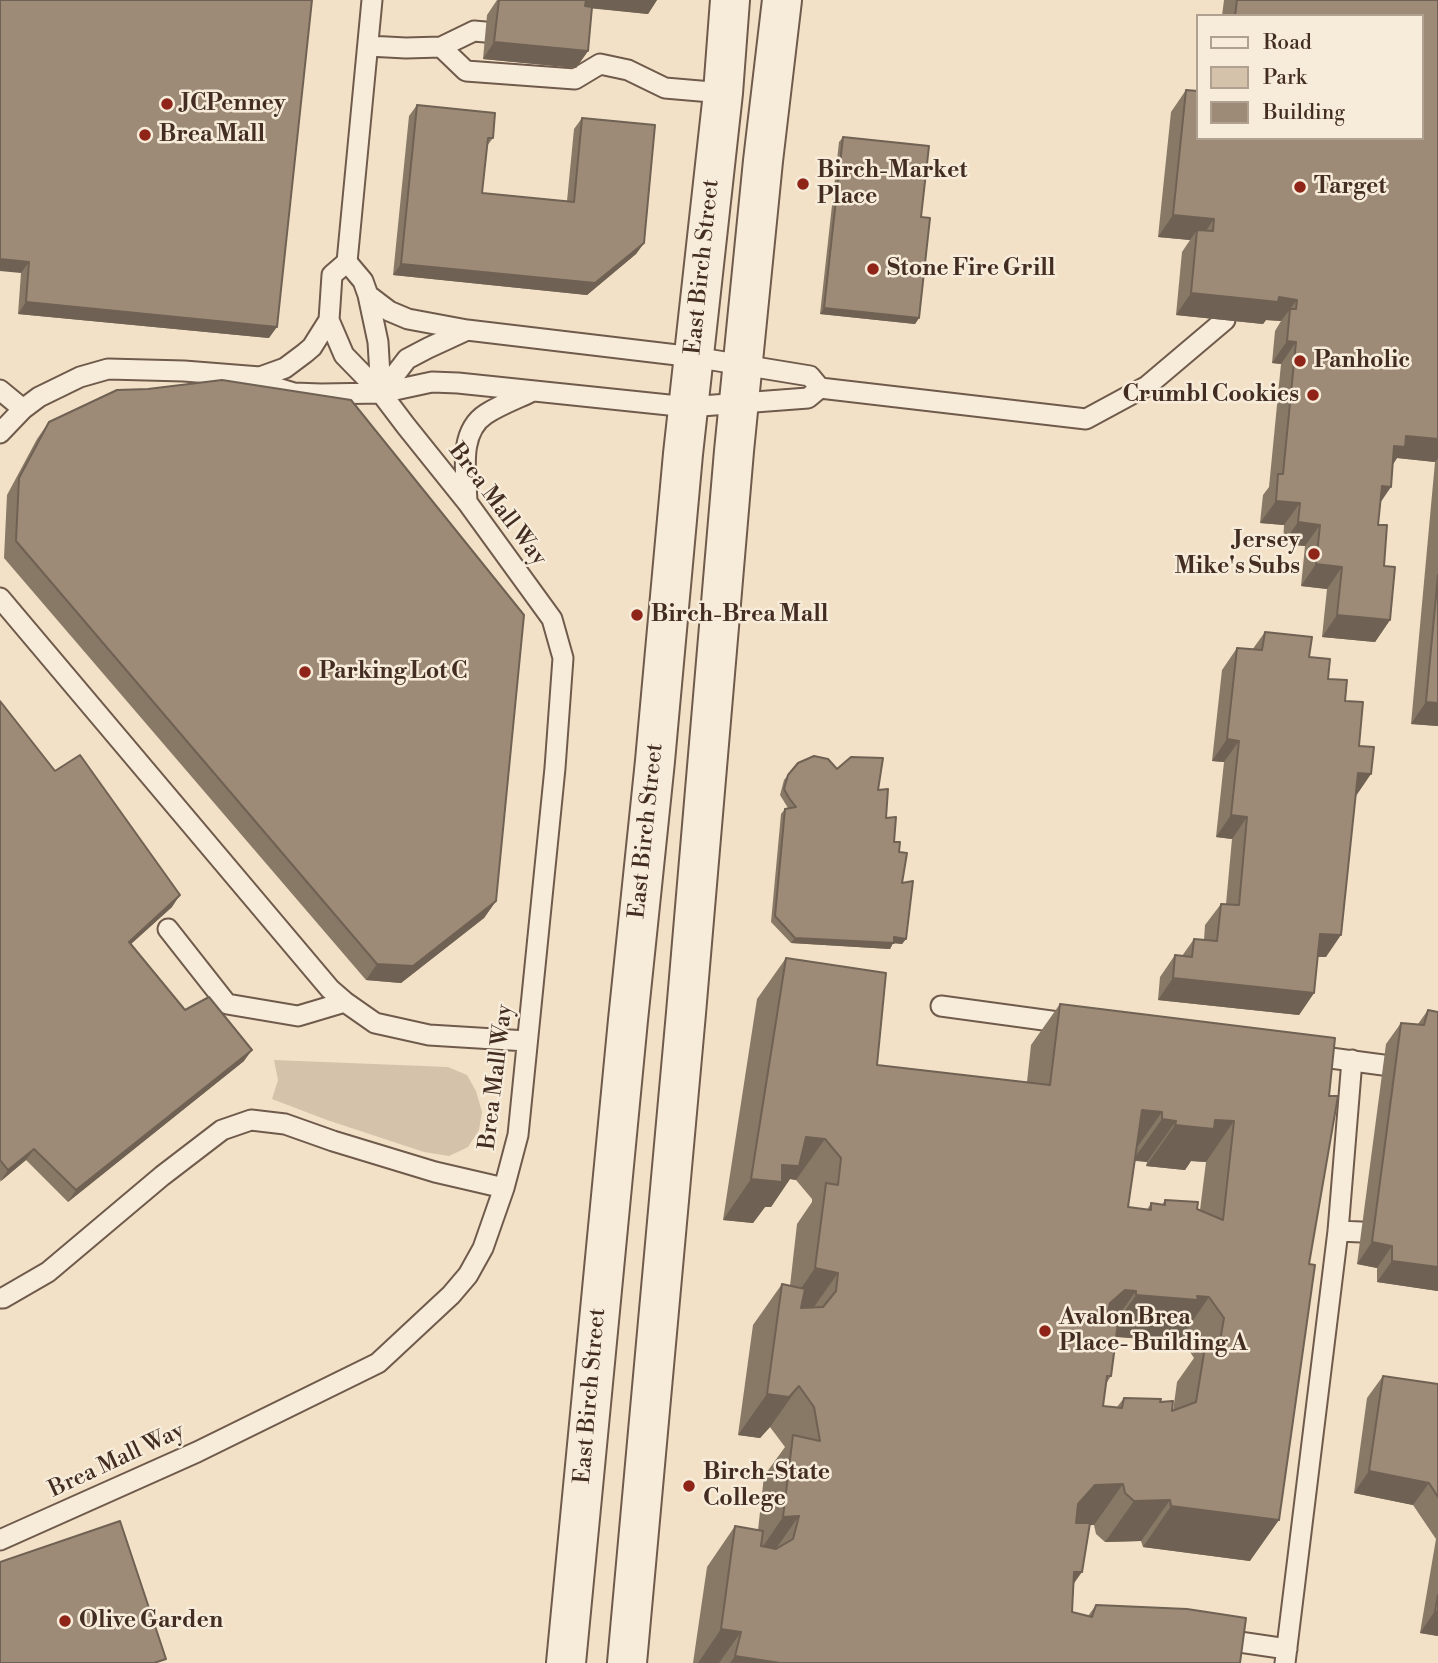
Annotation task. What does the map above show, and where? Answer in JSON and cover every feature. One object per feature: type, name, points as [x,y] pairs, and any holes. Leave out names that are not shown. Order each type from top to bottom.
[{"type":"street","name":"East Birch Street","points":[[566,1663],[688,407],[723,93],[730,0]]},
{"type":"street","points":[[627,1663],[734,451],[782,0]]},
{"type":"lane","name":"Brea Mall Way","points":[[0,1540],[197,1452],[378,1363],[451,1295],[468,1275],[483,1248],[504,1188],[518,1135],[555,768],[562,658],[552,619],[467,502],[381,393],[344,355],[329,320],[332,275],[347,262],[372,0]]},
{"type":"lane","points":[[368,46],[441,47],[474,31],[485,32]]},
{"type":"lane","points":[[441,47],[466,71],[575,79],[600,64]]},
{"type":"lane","points":[[586,48],[600,64],[628,70],[665,88],[723,93]]},
{"type":"lane","points":[[347,262],[363,281],[368,295],[378,342],[381,393]]},
{"type":"lane","points":[[368,295],[388,311],[408,319],[467,330],[694,357],[810,376],[820,388],[1086,419],[1147,386],[1224,320]]},
{"type":"lane","points":[[0,433],[23,409],[54,388],[108,369],[171,370],[260,377],[285,368],[305,353],[312,347],[329,320]]},
{"type":"lane","points":[[381,393],[407,359],[467,330]]},
{"type":"lane","points":[[260,377],[271,386],[294,393],[381,393],[432,382],[688,407],[808,398],[820,388]]},
{"type":"lane","points":[[0,390],[23,409]]},
{"type":"lane","points":[[467,502],[465,450],[472,430],[484,415],[531,392]]},
{"type":"lane","points":[[0,598],[330,989],[345,1002],[374,1023],[429,1035],[527,1041]]},
{"type":"lane","points":[[167,929],[227,1004],[299,1016],[345,1002]]},
{"type":"lane","points":[[941,1006],[1089,1026]]},
{"type":"lane","points":[[1291,1053],[1383,1065]]},
{"type":"lane","points":[[1207,1637],[1286,1656],[1338,1231],[1352,1060]]},
{"type":"lane","points":[[0,1298],[48,1272],[162,1176],[222,1130],[251,1120],[285,1124],[435,1172],[504,1188]]},
{"type":"lane","points":[[1338,1231],[1361,1232]]},
{"type":"green space","points":[[274,1060],[448,1067],[467,1075],[476,1091],[482,1112],[479,1130],[468,1147],[449,1156],[424,1152],[327,1120],[272,1099],[278,1080]]},
{"type":"building","name":"Brea Mall","points":[[0,0],[312,0],[277,327],[26,302],[29,262],[0,259]]},
{"type":"building","points":[[499,0],[586,0],[585,6],[592,7],[588,51],[494,42]]},
{"type":"building","name":"Target","points":[[1237,0],[1438,0],[1438,439],[1406,436],[1405,447],[1394,446],[1391,487],[1382,486],[1378,525],[1387,525],[1384,566],[1395,567],[1390,620],[1337,615],[1342,567],[1316,564],[1320,525],[1298,522],[1300,503],[1276,501],[1278,474],[1283,474],[1296,342],[1287,341],[1290,309],[1296,309],[1297,300],[1279,297],[1278,302],[1191,293],[1197,230],[1213,231],[1214,219],[1173,215],[1186,90],[1196,91],[1196,140],[1424,140],[1424,14],[1235,14]]},
{"type":"building","points":[[417,105],[495,113],[493,138],[488,138],[482,193],[574,202],[582,118],[655,125],[644,243],[595,283],[401,264]]},
{"type":"building","name":"Stone Fire Grill","points":[[843,137],[929,146],[921,217],[930,218],[919,318],[824,308]]},
{"type":"building","name":"Parking Lot C","points":[[222,380],[351,400],[524,615],[496,901],[413,966],[377,964],[16,541],[19,478],[49,422],[117,390]]},
{"type":"building","points":[[1438,575],[1438,703],[1426,702]]},
{"type":"building","points":[[1265,632],[1312,637],[1309,657],[1330,659],[1328,679],[1347,680],[1345,701],[1363,702],[1359,746],[1374,747],[1371,774],[1358,773],[1341,935],[1320,934],[1314,993],[1173,978],[1175,955],[1192,957],[1194,939],[1217,941],[1221,904],[1239,905],[1247,817],[1231,815],[1239,741],[1227,739],[1237,648],[1262,650]]},
{"type":"building","points":[[0,701],[55,771],[80,755],[180,895],[129,942],[185,1010],[209,997],[252,1050],[76,1190],[34,1149],[8,1170],[0,1160]]},
{"type":"building","points":[[814,756],[828,759],[837,769],[851,757],[883,758],[878,790],[888,789],[886,818],[896,817],[894,842],[900,842],[899,852],[907,853],[902,883],[913,881],[906,939],[894,937],[894,943],[795,938],[775,916],[785,809],[796,807],[784,789],[788,775],[798,763]]},
{"type":"building","name":"Avalon Brea Place- Building A","points":[[786,958],[886,973],[877,1065],[1050,1085],[1060,1004],[1335,1038],[1329,1096],[1338,1096],[1309,1264],[1315,1265],[1279,1520],[1171,1506],[1170,1500],[1134,1501],[1125,1493],[1123,1484],[1095,1485],[1078,1504],[1076,1523],[1090,1523],[1082,1572],[1074,1572],[1072,1612],[1092,1617],[1096,1605],[1187,1609],[1246,1618],[1240,1663],[780,1663],[735,1656],[741,1632],[721,1629],[735,1526],[763,1531],[761,1546],[776,1549],[793,1539],[799,1516],[783,1517],[793,1435],[820,1441],[814,1407],[799,1386],[789,1397],[767,1394],[782,1284],[805,1289],[801,1308],[823,1307],[836,1291],[838,1273],[815,1268],[826,1183],[838,1185],[841,1158],[825,1139],[806,1137],[799,1166],[782,1165],[782,1182],[751,1179]],"holes":[[[1142,1110],[1162,1112],[1162,1119],[1176,1121],[1175,1125],[1214,1129],[1215,1120],[1234,1121],[1223,1220],[1197,1209],[1198,1202],[1165,1200],[1165,1205],[1151,1203],[1151,1210],[1128,1207]],[[1125,1290],[1136,1291],[1136,1295],[1198,1300],[1197,1296],[1209,1297],[1224,1318],[1220,1341],[1206,1341],[1196,1402],[1172,1411],[1173,1401],[1160,1402],[1161,1399],[1124,1398],[1122,1408],[1103,1406],[1107,1376],[1111,1376],[1119,1315],[1107,1316],[1110,1303]]]},
{"type":"building","points":[[1428,1010],[1438,1012],[1438,1267],[1392,1261],[1392,1246],[1372,1242],[1401,1023],[1424,1025]]},
{"type":"building","points":[[1383,1376],[1438,1384],[1438,1497],[1429,1483],[1369,1471]]},
{"type":"building","name":"Olive Garden","points":[[120,1521],[166,1659],[154,1663],[0,1663],[0,1562]]},
{"type":"place","name":"JCPenney","points":[[167,104]]},
{"type":"place","name":"Brea Mall","points":[[145,135]]},
{"type":"place","name":"Birch-Market Place","points":[[803,184]]},
{"type":"place","name":"Target","points":[[1300,187]]},
{"type":"place","name":"Stone Fire Grill","points":[[873,269]]},
{"type":"place","name":"Panholic","points":[[1300,361]]},
{"type":"place","name":"Crumbl Cookies","points":[[1313,395]]},
{"type":"place","name":"Jersey Mike's Subs","points":[[1314,554]]},
{"type":"place","name":"Birch-Brea Mall","points":[[637,615]]},
{"type":"place","name":"Parking Lot C","points":[[305,672]]},
{"type":"place","name":"Avalon Brea Place- Building A","points":[[1045,1331]]},
{"type":"place","name":"Birch-State College","points":[[689,1486]]},
{"type":"place","name":"Olive Garden","points":[[65,1621]]}]
